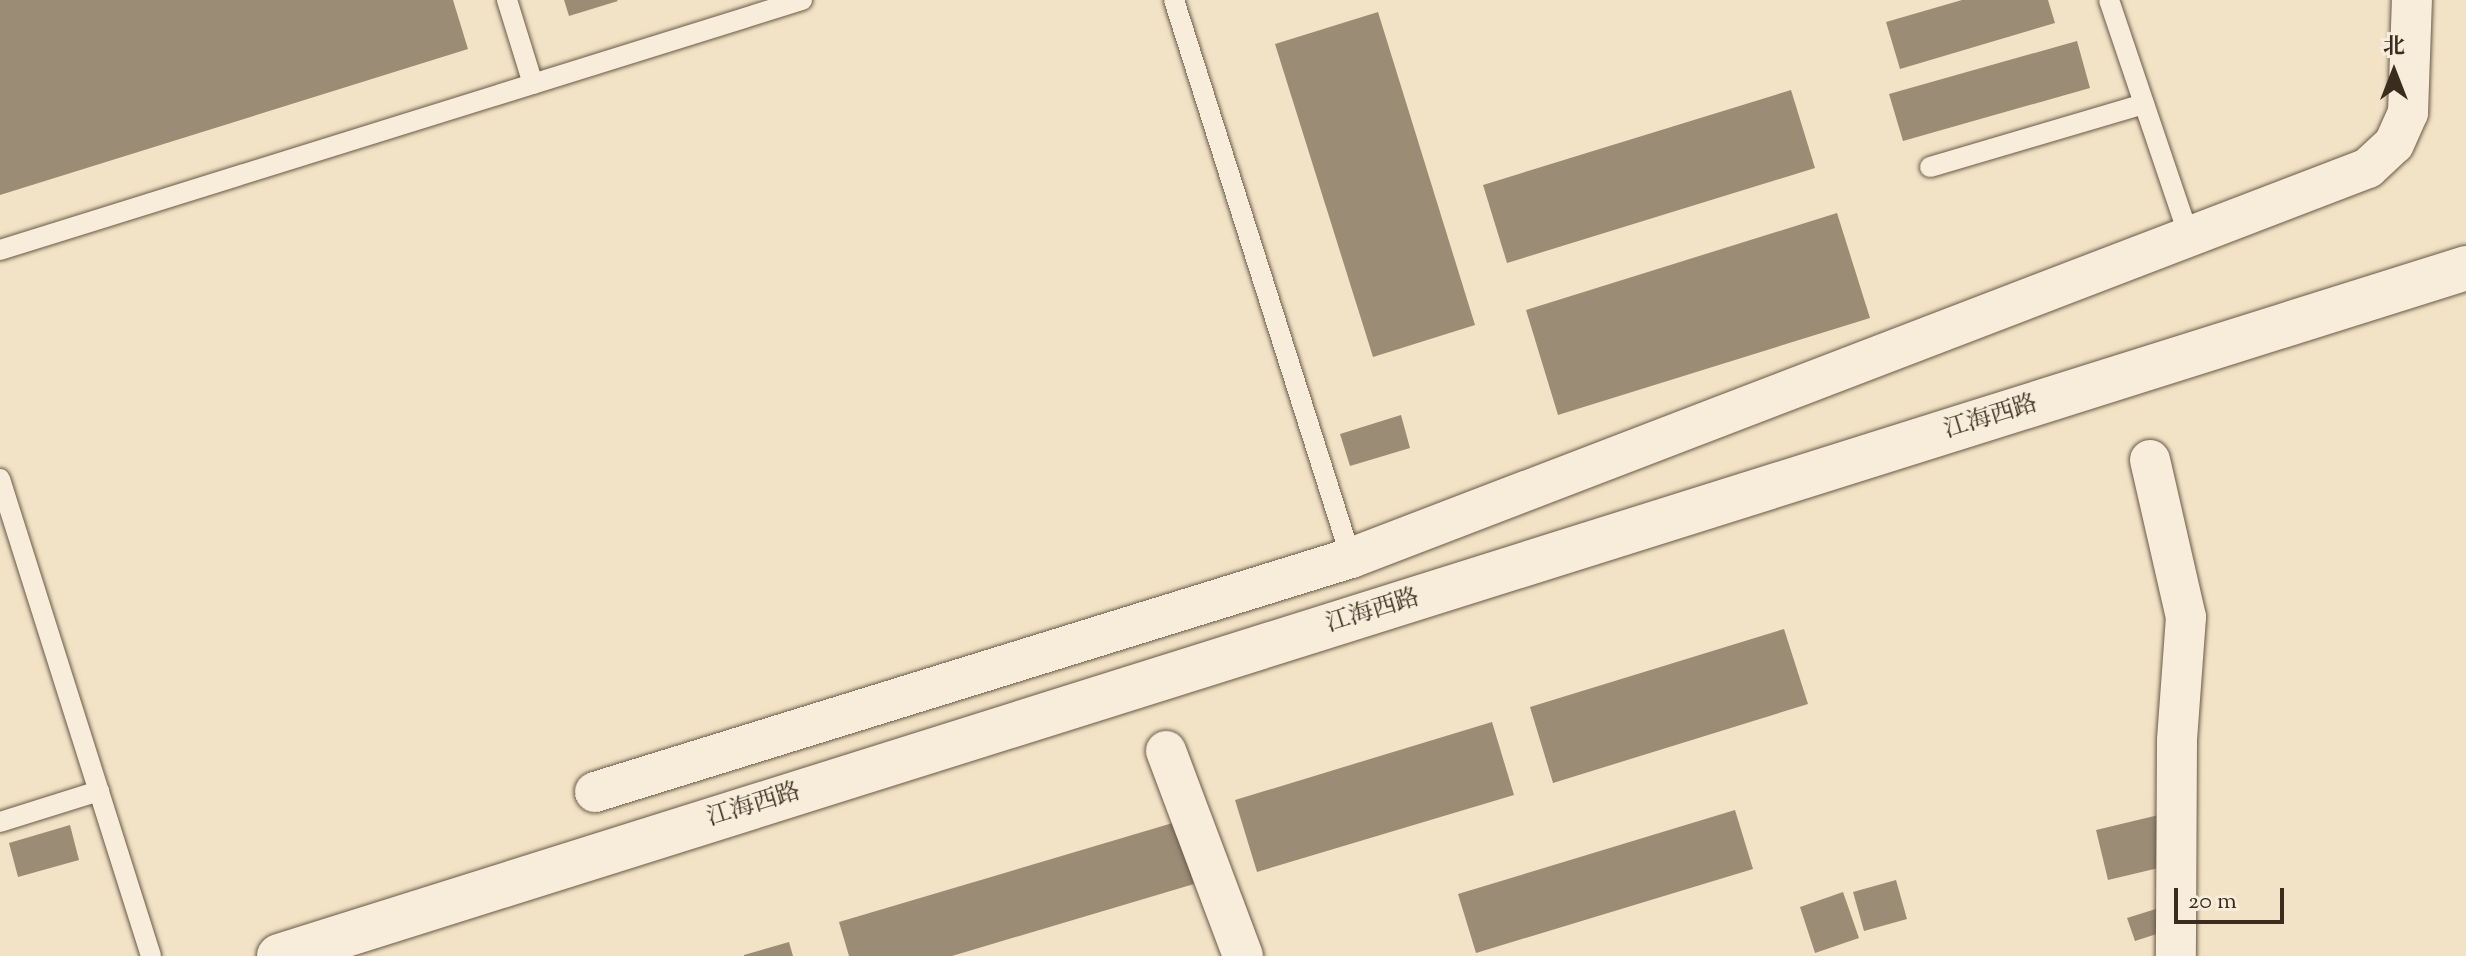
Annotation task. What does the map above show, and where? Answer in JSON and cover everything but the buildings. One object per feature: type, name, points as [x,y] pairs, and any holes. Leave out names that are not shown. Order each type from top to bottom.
[{"type":"main road","name":"江海西路","points":[[279,956],[2466,268]]},
{"type":"street","points":[[595,792],[1351,558],[2096,275],[2188,233],[2368,168],[2394,144],[2408,113],[2412,0]]},
{"type":"street","points":[[2150,460],[2186,617],[2177,741],[2176,956]]},
{"type":"street","points":[[1166,751],[1243,956]]},
{"type":"lane","points":[[507,0],[533,84]]},
{"type":"lane","points":[[0,250],[802,0]]},
{"type":"lane","points":[[1174,0],[1351,558]]},
{"type":"lane","points":[[2109,0],[2188,233]]},
{"type":"lane","points":[[1930,167],[2144,104]]},
{"type":"lane","points":[[0,479],[6,518],[99,791],[151,956]]},
{"type":"lane","points":[[0,822],[99,791]]}]
